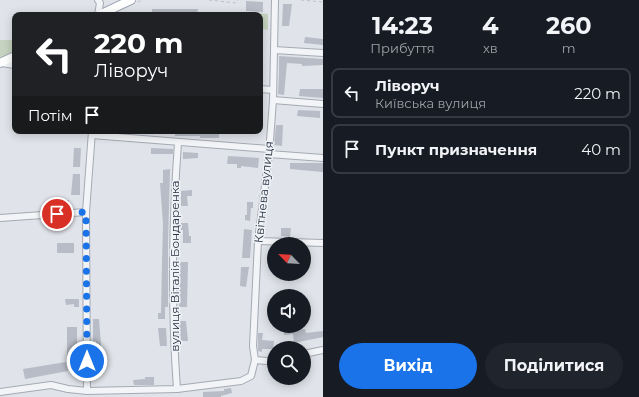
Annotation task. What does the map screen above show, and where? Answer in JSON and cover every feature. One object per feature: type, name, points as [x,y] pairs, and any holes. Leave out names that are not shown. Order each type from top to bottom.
[{"type":"main road","points":[[105,12],[131,0]]},
{"type":"main road","points":[[1,63],[12,58]]},
{"type":"street","points":[[98,0],[99,12]]},
{"type":"street","name":"Квітнева вулиця","points":[[255,360],[253,346],[258,241],[269,152],[273,100],[275,0]]},
{"type":"street","points":[[274,50],[323,53]]},
{"type":"street","points":[[1,63],[12,65]]},
{"type":"street","points":[[263,89],[273,90]]},
{"type":"street","points":[[273,100],[323,104]]},
{"type":"street","points":[[87,391],[86,212],[92,134]]},
{"type":"street","points":[[102,134],[323,158]]},
{"type":"street","name":"вулиця Віталія Бондаренка","points":[[177,389],[173,332],[174,199],[178,142]]},
{"type":"street","points":[[0,218],[86,212]]},
{"type":"street","points":[[258,241],[323,243]]},
{"type":"street","points":[[311,353],[323,350]]},
{"type":"street","points":[[0,392],[51,385],[87,391],[177,389],[241,380],[251,376],[255,360],[267,361]]},
{"type":"path","points":[[209,0],[236,2],[238,0]]},
{"type":"path","points":[[301,0],[323,2]]},
{"type":"green space","points":[[263,14],[268,14],[268,30],[263,29]]},
{"type":"green space","points":[[0,40],[12,40],[12,56],[0,59]]},
{"type":"building","points":[[246,1],[263,2],[263,12],[246,11]]},
{"type":"building","points":[[283,4],[292,4],[289,26],[282,26]]},
{"type":"building","points":[[152,9],[198,9],[198,12],[152,12]]},
{"type":"building","points":[[305,37],[323,39],[323,45],[304,43]]},
{"type":"building","points":[[279,56],[323,59],[323,65],[302,66],[302,64],[287,63],[284,95],[278,94]]},
{"type":"building","points":[[300,89],[323,89],[323,98],[299,96]]},
{"type":"building","points":[[298,110],[320,111],[320,118],[297,116]]},
{"type":"building","points":[[276,125],[283,125],[282,146],[274,145]]},
{"type":"building","points":[[175,134],[219,134],[219,138],[200,138],[200,136],[175,136]]},
{"type":"building","points":[[74,148],[81,148],[80,167],[73,167]]},
{"type":"building","points":[[151,148],[173,149],[173,154],[151,154]]},
{"type":"building","points":[[183,152],[198,153],[198,158],[183,159]]},
{"type":"building","points":[[228,156],[259,158],[258,168],[241,166],[241,168],[237,168],[237,164],[227,164]]},
{"type":"building","points":[[290,163],[323,163],[323,172],[290,169]]},
{"type":"building","points":[[170,169],[168,307],[165,307],[165,319],[158,319],[158,313],[161,313],[163,224],[160,183],[163,183],[163,170]]},
{"type":"building","points":[[73,174],[80,174],[80,195],[71,195]]},
{"type":"building","points":[[192,190],[192,196],[187,196],[188,206],[181,206],[181,191]]},
{"type":"building","points":[[64,200],[69,200],[69,209],[54,209],[54,203],[64,203]]},
{"type":"building","points":[[247,202],[253,202],[250,221],[245,220],[245,215],[247,215]]},
{"type":"building","points":[[181,223],[188,223],[191,243],[183,243],[183,230],[181,230]]},
{"type":"building","points":[[281,228],[291,228],[290,237],[281,236]]},
{"type":"building","points":[[244,229],[252,230],[250,258],[242,258]]},
{"type":"building","points":[[57,243],[74,243],[74,253],[57,253]]},
{"type":"building","points":[[180,262],[188,262],[187,307],[179,307]]},
{"type":"building","points":[[241,267],[249,267],[246,287],[240,286]]},
{"type":"building","points":[[65,299],[79,299],[79,307],[74,307],[74,304],[66,305]]},
{"type":"building","points":[[93,319],[99,319],[102,358],[105,358],[105,367],[96,367],[96,341],[93,341]]},
{"type":"building","points":[[178,321],[186,321],[188,341],[181,341]]},
{"type":"building","points":[[67,327],[77,327],[77,361],[67,361]]},
{"type":"building","points":[[158,328],[166,328],[167,346],[160,346]]},
{"type":"building","points":[[323,331],[323,337],[304,341],[294,341],[293,334],[284,335],[284,333],[311,333]]},
{"type":"building","points":[[258,333],[263,333],[262,340],[274,341],[267,341],[267,349],[262,349],[262,352],[258,351]]},
{"type":"building","points":[[66,362],[68,371],[25,379],[23,369]]},
{"type":"building","points":[[145,377],[154,377],[154,385],[134,385],[133,380],[145,379]]},
{"type":"building","points":[[231,388],[232,393],[221,397],[203,397],[203,392],[224,391],[224,389]]},
{"type":"route","points":[[57,214],[86,212],[87,361]]}]
